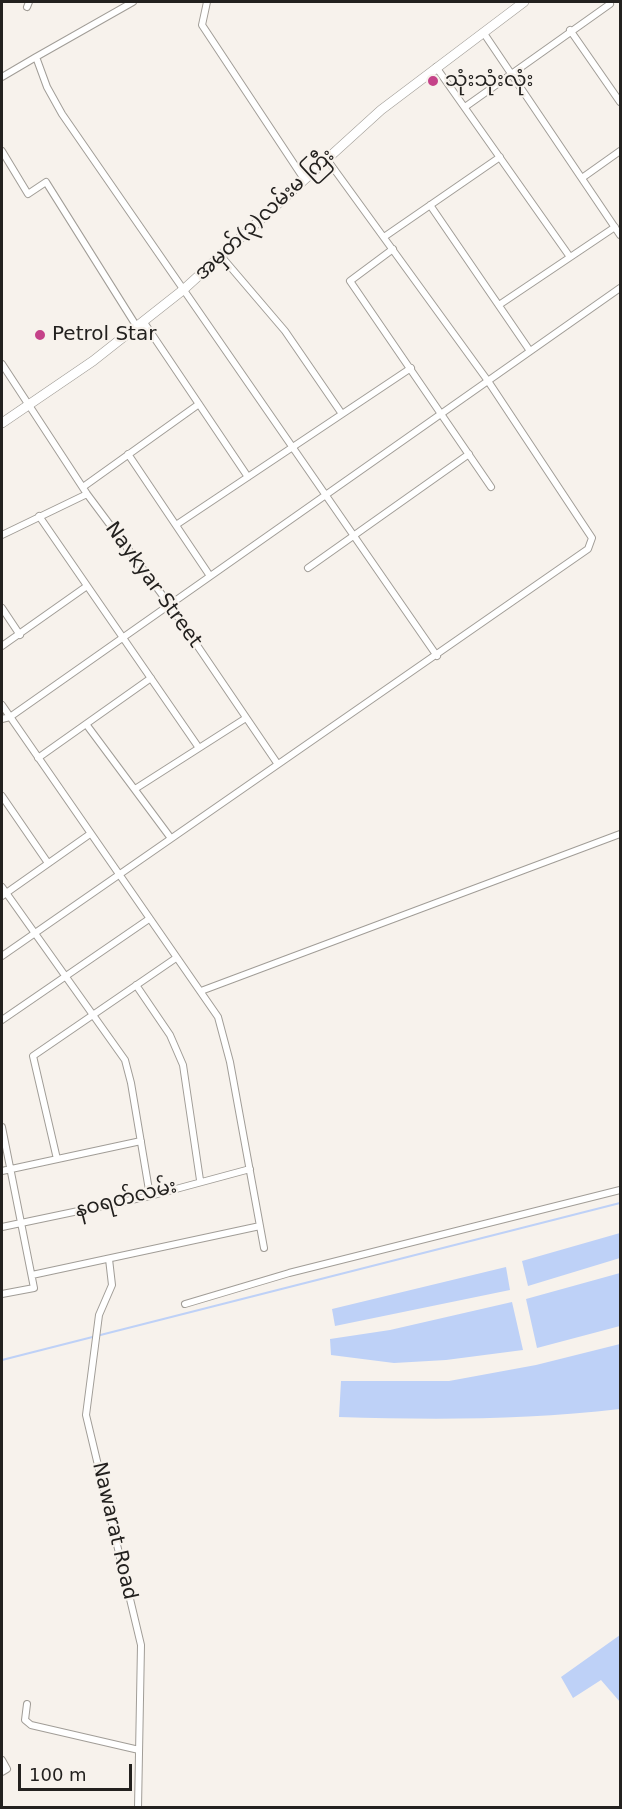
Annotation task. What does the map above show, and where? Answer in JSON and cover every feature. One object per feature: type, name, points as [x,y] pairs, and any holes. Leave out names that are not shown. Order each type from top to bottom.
[{"type":"main road","name":"အမှတ်(၃)လမ်းမ ကြီး","points":[[2,423],[30,406],[183,290],[326,157],[436,67],[524,2]]},
{"type":"street","points":[[2,77],[133,2]]},
{"type":"street","points":[[207,2],[202,25],[304,178]]},
{"type":"street","points":[[465,106],[610,4]]},
{"type":"street","points":[[570,30],[621,102]]},
{"type":"street","points":[[483,32],[621,235]]},
{"type":"street","points":[[36,57],[47,87],[62,114],[437,656]]},
{"type":"street","points":[[436,67],[570,257]]},
{"type":"street","points":[[2,151],[28,194],[46,182],[140,324],[199,404],[248,477]]},
{"type":"street","points":[[582,178],[621,151]]},
{"type":"street","points":[[2,956],[170,837],[437,656],[588,549],[592,538],[488,381],[326,157]]},
{"type":"street","points":[[384,237],[500,157]]},
{"type":"street","points":[[430,205],[530,351]]},
{"type":"street","points":[[499,305],[615,227]]},
{"type":"street","points":[[393,249],[350,281],[491,487]]},
{"type":"street","points":[[221,256],[285,331],[342,414]]},
{"type":"street","points":[[2,719],[10,717],[621,288]]},
{"type":"street","name":"Naykyar Street","points":[[2,364],[87,494],[169,604],[277,763]]},
{"type":"street","points":[[176,525],[411,368]]},
{"type":"street","points":[[83,487],[199,404]]},
{"type":"street","points":[[128,454],[210,576]]},
{"type":"street","points":[[308,568],[469,454]]},
{"type":"street","points":[[2,535],[87,494]]},
{"type":"street","points":[[39,516],[199,748]]},
{"type":"street","points":[[2,646],[87,585]]},
{"type":"street","points":[[2,608],[20,635]]},
{"type":"street","points":[[38,758],[152,678]]},
{"type":"street","points":[[2,705],[218,1017],[224,1036],[264,1248]]},
{"type":"street","points":[[135,789],[246,718]]},
{"type":"street","points":[[86,724],[170,837]]},
{"type":"street","points":[[2,796],[48,863]]},
{"type":"street","points":[[90,834],[3,892],[125,1060],[150,1196]]},
{"type":"street","points":[[201,991],[621,834]]},
{"type":"street","points":[[2,1020],[149,919]]},
{"type":"street","points":[[57,1159],[33,1056],[176,958]]},
{"type":"street","points":[[136,985],[170,1035],[183,1065],[200,1180]]},
{"type":"street","points":[[2,1127],[34,1288],[2,1294]]},
{"type":"street","points":[[2,1171],[141,1141]]},
{"type":"street","name":"နဝရတ်လမ်း","points":[[2,1227],[150,1196],[200,1180],[250,1169]]},
{"type":"street","points":[[185,1304],[289,1274],[621,1190]]},
{"type":"street","points":[[32,1275],[260,1226]]},
{"type":"street","name":"Nawarat Road","points":[[109,1259],[112,1285],[99,1315],[86,1415],[141,1645],[138,1808]]},
{"type":"street","points":[[27,1704],[25,1720],[31,1725],[139,1750]]},
{"type":"street","points":[[2,1760],[7,1769],[2,1772]]},
{"type":"water","points":[[620,1233],[620,1258],[528,1286],[522,1261]]},
{"type":"water","points":[[506,1267],[510,1290],[335,1326],[332,1309]]},
{"type":"water","points":[[620,1273],[620,1326],[537,1348],[526,1299]]},
{"type":"water","points":[[512,1302],[523,1350],[446,1360],[394,1363],[331,1355],[330,1339],[390,1330]]},
{"type":"water","points":[[620,1344],[620,1409],[480,1418],[339,1417],[341,1381],[449,1381],[536,1365]]},
{"type":"water","points":[[620,1635],[620,1702],[601,1680],[573,1698],[561,1677]]},
{"type":"waterway","points":[[2,1360],[620,1203]]},
{"type":"place","name":"သုံးသုံးလုံး","points":[[433,81]]},
{"type":"place","name":"Petrol Star","points":[[40,335]]}]
